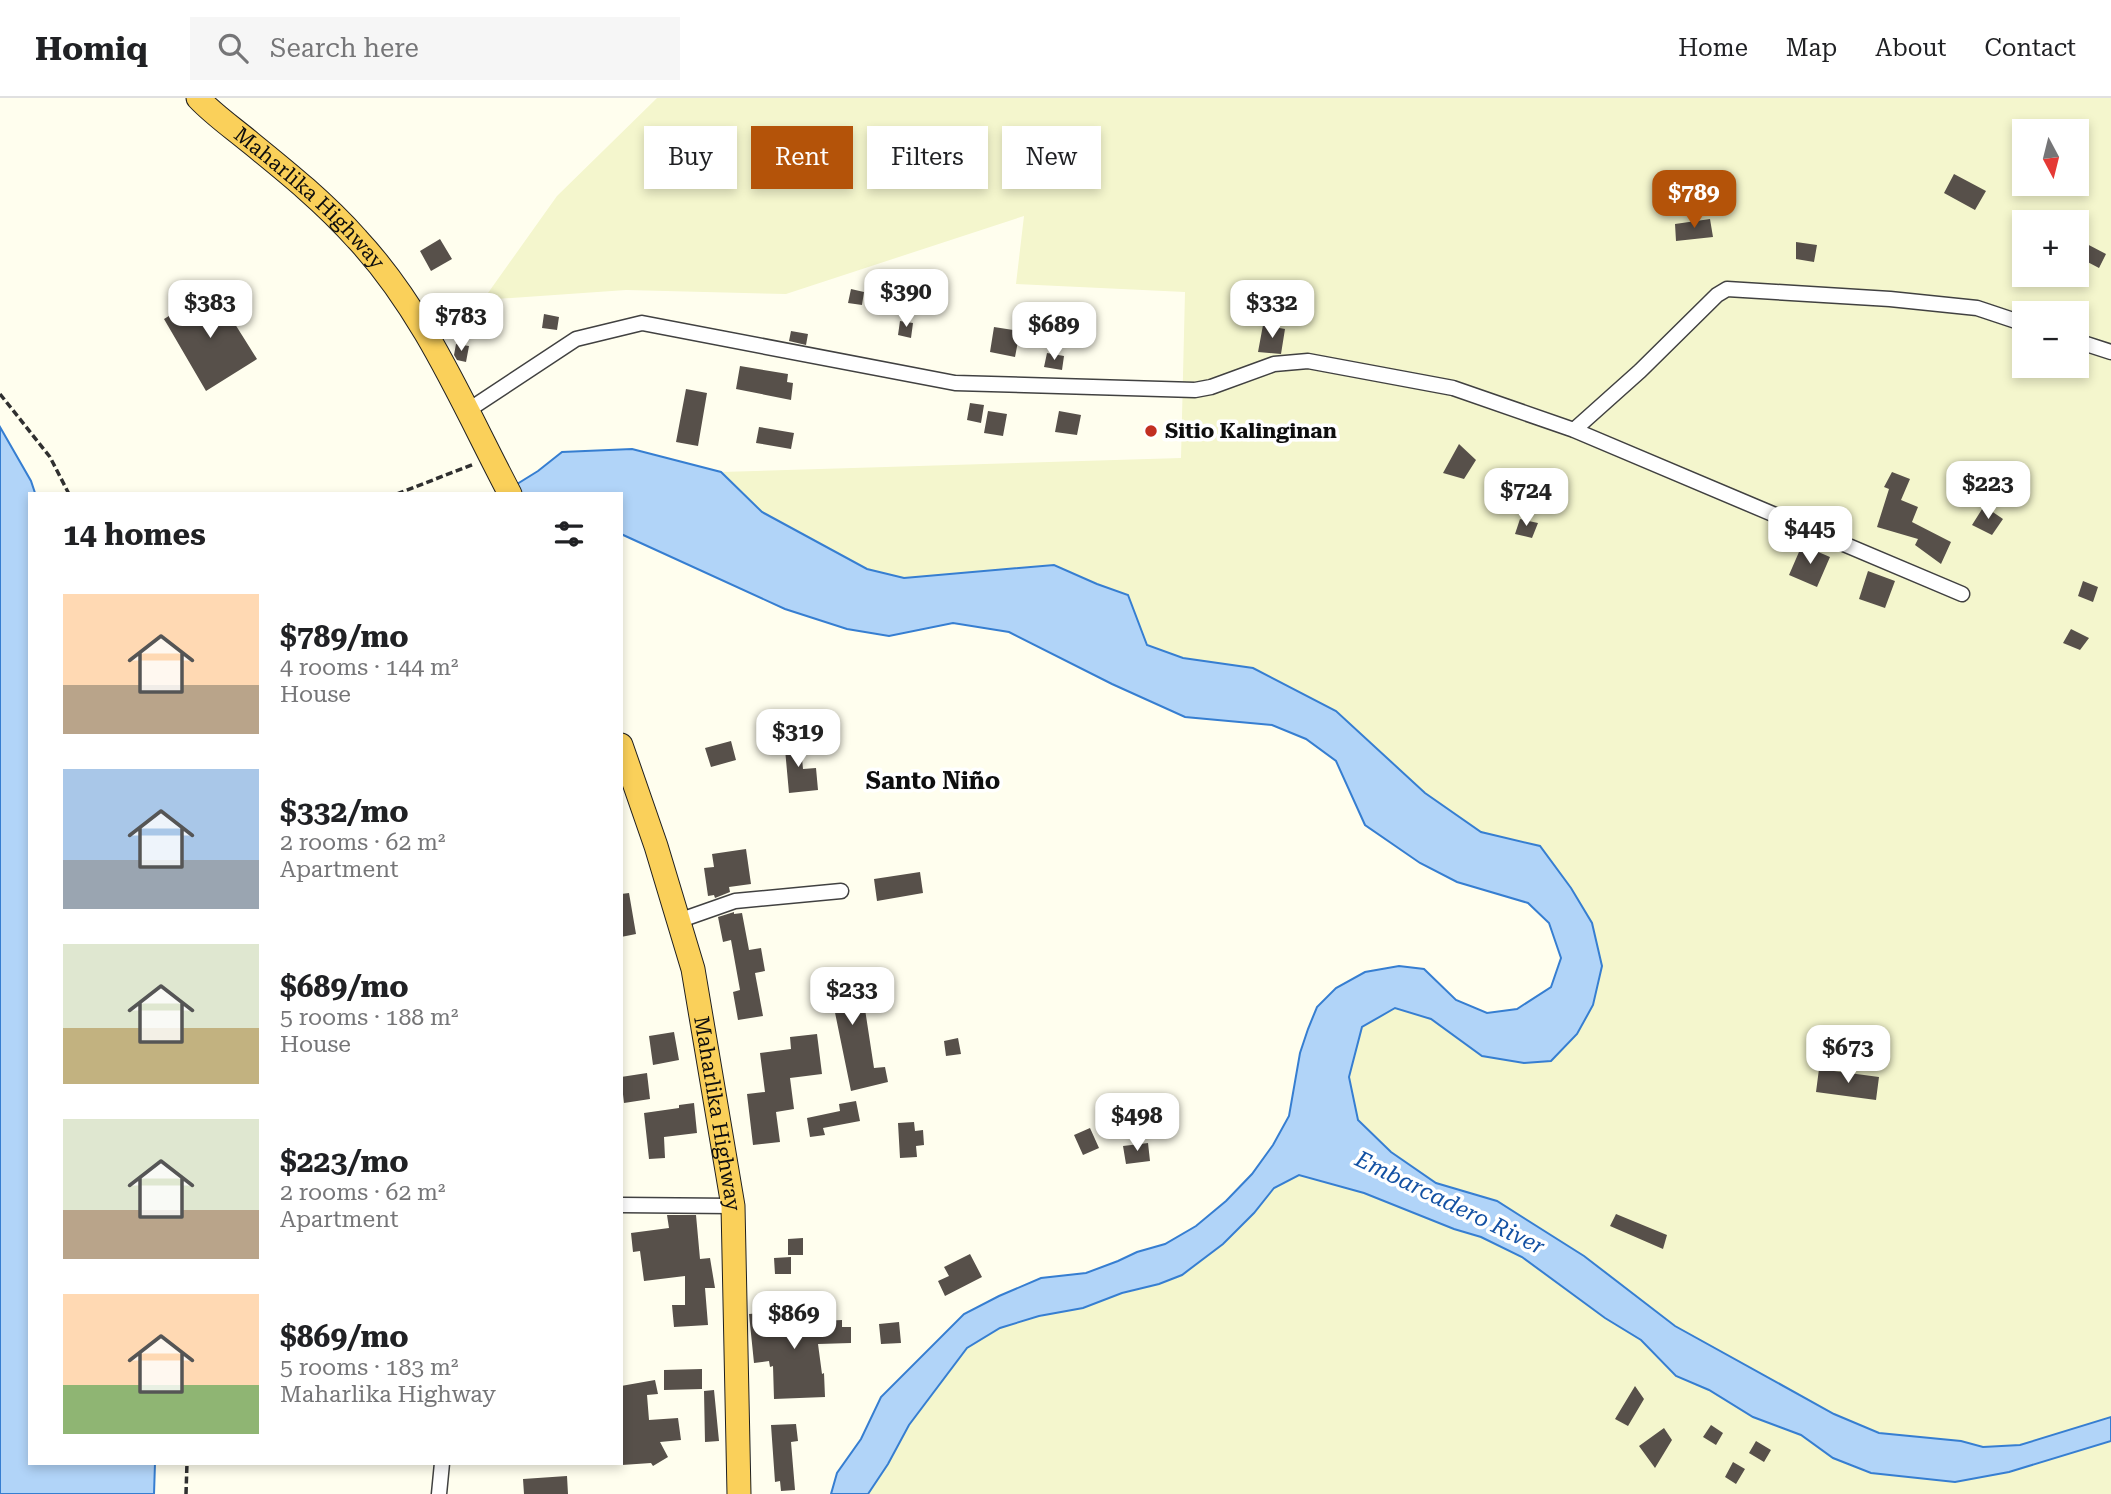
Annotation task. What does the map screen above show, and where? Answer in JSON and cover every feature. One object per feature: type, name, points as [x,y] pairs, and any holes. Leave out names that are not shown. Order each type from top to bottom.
[{"type":"highway","name":"Maharlika Highway","points":[[198,98],[304,186],[358,239],[401,293],[500,475]]},
{"type":"highway","name":"Maharlika Highway","points":[[623,751],[656,846],[693,969],[733,1206],[739,1494]]},
{"type":"street","points":[[1574,430],[1640,371],[1717,295],[1727,289],[1890,299],[1977,308],[2012,320]]},
{"type":"street","points":[[467,411],[576,340],[642,323],[955,383],[1195,390],[1211,387],[1274,364],[1308,361],[1454,387],[1574,430],[1962,594]]},
{"type":"street","points":[[2089,345],[2111,352]]},
{"type":"street","points":[[678,921],[735,901],[841,891]]},
{"type":"street","points":[[623,1205],[733,1206]]},
{"type":"street","points":[[439,1494],[442,1465]]},
{"type":"path","points":[[0,394],[50,457],[68,492]]},
{"type":"path","points":[[402,492],[471,466],[500,475]]},
{"type":"path","points":[[186,1494],[187,1465]]},
{"type":"green space","points":[[657,98],[2111,98],[2111,1417],[2021,1445],[1983,1447],[1961,1441],[1879,1433],[1834,1414],[1675,1326],[1584,1256],[1497,1201],[1436,1183],[1391,1152],[1358,1120],[1349,1077],[1362,1027],[1395,1008],[1431,1019],[1482,1056],[1524,1063],[1551,1061],[1577,1034],[1593,1005],[1602,966],[1592,923],[1571,888],[1540,846],[1481,832],[1425,793],[1336,711],[1253,669],[1183,658],[1147,645],[1128,595],[1054,565],[903,578],[867,569],[762,512],[721,472],[1181,458],[1185,292],[1016,284],[1024,216],[786,294],[626,290],[483,300],[557,196]]},
{"type":"green space","points":[[1299,1175],[1364,1193],[1481,1237],[1522,1257],[1605,1318],[1641,1340],[1676,1376],[1709,1390],[1753,1417],[1801,1435],[1833,1458],[1955,1482],[2009,1472],[2111,1441],[2111,1494],[868,1494],[909,1425],[967,1348],[1000,1328],[1159,1284],[1182,1275],[1223,1244],[1274,1188]]},
{"type":"water","points":[[0,427],[35,492],[28,492],[28,1465],[155,1465],[154,1494],[0,1494]]},
{"type":"water","name":"Embarcadero River","points":[[632,449],[721,472],[762,512],[867,569],[904,578],[1054,565],[1128,595],[1147,645],[1183,658],[1253,668],[1336,711],[1425,793],[1481,832],[1540,846],[1571,888],[1592,923],[1602,966],[1593,1005],[1577,1034],[1551,1061],[1524,1063],[1482,1056],[1431,1019],[1395,1008],[1362,1027],[1349,1077],[1358,1120],[1391,1152],[1436,1183],[1497,1201],[1584,1256],[1675,1326],[1834,1414],[1879,1433],[1961,1441],[1983,1447],[2020,1445],[2111,1417],[2111,1441],[2009,1472],[1955,1482],[1871,1473],[1833,1458],[1801,1435],[1753,1417],[1709,1390],[1676,1376],[1641,1340],[1605,1318],[1522,1257],[1481,1237],[1364,1193],[1299,1175],[1274,1188],[1223,1244],[1182,1275],[1083,1308],[1039,1316],[1000,1328],[967,1348],[909,1425],[868,1494],[831,1494],[837,1473],[861,1439],[881,1397],[964,1314],[1041,1278],[1086,1273],[1137,1252],[1165,1244],[1196,1226],[1226,1201],[1252,1174],[1273,1145],[1289,1116],[1300,1053],[1308,1029],[1317,1007],[1336,988],[1365,972],[1399,966],[1424,969],[1456,1000],[1487,1013],[1517,1009],[1551,987],[1561,958],[1549,923],[1528,903],[1457,882],[1420,863],[1365,825],[1336,761],[1306,739],[1272,725],[1185,717],[1009,632],[953,623],[889,636],[847,629],[785,609],[623,535],[623,492],[504,492],[562,452]]},
{"type":"building","points":[[1954,174],[1986,191],[1975,210],[1944,193]]},
{"type":"building","points":[[1710,219],[1713,237],[1676,241],[1675,224]]},
{"type":"building","points":[[440,239],[452,259],[431,271],[420,251]]},
{"type":"building","points":[[1796,242],[1817,245],[1814,262],[1796,259]]},
{"type":"building","points":[[2089,245],[2106,254],[2099,268],[2089,263]]},
{"type":"building","points":[[213,289],[257,359],[206,391],[164,319]]},
{"type":"building","points":[[851,289],[864,292],[862,305],[848,303]]},
{"type":"building","points":[[544,314],[559,317],[557,330],[542,328]]},
{"type":"building","points":[[1058,315],[1075,317],[1072,332],[1056,329]]},
{"type":"building","points":[[900,321],[913,323],[911,338],[898,335]]},
{"type":"building","points":[[1263,325],[1285,329],[1281,354],[1258,352]]},
{"type":"building","points":[[994,327],[1020,331],[1015,357],[990,352]]},
{"type":"building","points":[[791,331],[808,334],[806,345],[789,341]]},
{"type":"building","points":[[456,344],[469,346],[466,362],[457,360],[454,355]]},
{"type":"building","points":[[1047,353],[1064,356],[1062,370],[1044,367]]},
{"type":"building","points":[[740,366],[788,374],[787,382],[793,383],[791,400],[736,389]]},
{"type":"building","points":[[686,389],[707,393],[698,446],[676,442]]},
{"type":"building","points":[[970,403],[984,405],[981,423],[967,420]]},
{"type":"building","points":[[988,411],[1007,414],[1003,436],[984,433]]},
{"type":"building","points":[[1059,411],[1081,415],[1077,435],[1055,432]]},
{"type":"building","points":[[759,427],[794,433],[791,449],[756,443]]},
{"type":"building","points":[[1459,444],[1476,460],[1464,479],[1443,473]]},
{"type":"building","points":[[1892,472],[1910,479],[1901,500],[1918,507],[1912,522],[1951,542],[1941,564],[1915,545],[1918,539],[1877,527],[1889,489],[1884,487]]},
{"type":"building","points":[[1984,506],[2003,519],[1992,535],[1972,525]]},
{"type":"building","points":[[1520,519],[1538,523],[1532,538],[1515,534]]},
{"type":"building","points":[[1802,545],[1830,557],[1817,587],[1789,575]]},
{"type":"building","points":[[1868,571],[1895,581],[1885,608],[1859,599]]},
{"type":"building","points":[[2083,581],[2098,587],[2093,602],[2078,596]]},
{"type":"building","points":[[2071,629],[2089,638],[2080,650],[2063,643]]},
{"type":"building","points":[[800,737],[803,769],[816,768],[818,790],[789,793],[784,738]]},
{"type":"building","points":[[731,741],[736,760],[711,767],[705,748]]},
{"type":"building","points":[[746,849],[751,884],[729,887],[730,892],[715,898],[714,895],[708,896],[704,868],[714,867],[712,854]]},
{"type":"building","points":[[920,872],[923,893],[877,901],[874,879]]},
{"type":"building","points":[[629,893],[636,934],[623,937],[623,894]]},
{"type":"building","points":[[734,912],[742,913],[749,950],[761,948],[765,971],[755,973],[763,1016],[738,1020],[733,992],[740,990],[731,940],[723,942],[718,917]]},
{"type":"building","points":[[859,970],[874,1068],[885,1067],[888,1082],[851,1091],[831,993],[817,996],[814,976]]},
{"type":"building","points":[[674,1032],[679,1060],[653,1065],[649,1036]]},
{"type":"building","points":[[817,1034],[822,1074],[790,1078],[794,1109],[776,1112],[780,1142],[753,1145],[747,1094],[765,1092],[760,1053],[791,1049],[790,1037]]},
{"type":"building","points":[[958,1038],[961,1054],[946,1056],[944,1041]]},
{"type":"building","points":[[1819,1069],[1879,1077],[1876,1100],[1816,1092]]},
{"type":"building","points":[[647,1073],[650,1099],[624,1103],[623,1077]]},
{"type":"building","points":[[1124,1099],[1127,1114],[1112,1117],[1110,1101]]},
{"type":"building","points":[[856,1101],[860,1121],[823,1128],[825,1135],[810,1137],[807,1118],[840,1111],[839,1104]]},
{"type":"building","points":[[694,1103],[697,1133],[664,1137],[665,1158],[649,1159],[644,1113]]},
{"type":"building","points":[[914,1122],[915,1131],[923,1130],[924,1145],[916,1146],[917,1157],[900,1158],[898,1123]]},
{"type":"building","points":[[1090,1128],[1099,1148],[1083,1155],[1074,1135]]},
{"type":"building","points":[[1148,1143],[1150,1161],[1126,1164],[1123,1146]]},
{"type":"building","points":[[1616,1214],[1667,1235],[1663,1249],[1610,1226]]},
{"type":"building","points":[[667,1215],[696,1215],[700,1259],[710,1258],[715,1288],[705,1288],[708,1325],[674,1327],[672,1305],[685,1305],[685,1276],[644,1281],[640,1251],[633,1252],[631,1233],[669,1228]]},
{"type":"building","points":[[803,1238],[803,1255],[788,1255],[788,1239]]},
{"type":"building","points":[[970,1254],[982,1277],[945,1296],[938,1281],[949,1276],[944,1267]]},
{"type":"building","points":[[791,1257],[791,1274],[775,1274],[774,1258]]},
{"type":"building","points":[[800,1310],[801,1322],[842,1320],[842,1327],[851,1327],[851,1343],[818,1344],[822,1374],[824,1373],[825,1397],[774,1399],[773,1366],[770,1367],[769,1361],[754,1363],[749,1314]]},
{"type":"building","points":[[899,1322],[901,1343],[881,1344],[879,1324]]},
{"type":"building","points":[[702,1369],[702,1389],[664,1390],[664,1370]]},
{"type":"building","points":[[655,1380],[658,1394],[647,1395],[649,1420],[678,1418],[681,1440],[660,1442],[668,1457],[653,1466],[651,1463],[623,1465],[623,1386]]},
{"type":"building","points":[[1635,1386],[1644,1399],[1628,1426],[1615,1419]]},
{"type":"building","points":[[714,1390],[719,1441],[705,1442],[704,1391]]},
{"type":"building","points":[[796,1424],[798,1441],[791,1442],[795,1490],[781,1491],[780,1481],[775,1482],[771,1425]]},
{"type":"building","points":[[1711,1425],[1723,1433],[1716,1445],[1703,1437]]},
{"type":"building","points":[[1664,1428],[1672,1440],[1655,1468],[1639,1446]]},
{"type":"building","points":[[1756,1441],[1771,1450],[1764,1462],[1749,1453]]},
{"type":"building","points":[[1733,1462],[1745,1469],[1736,1484],[1725,1477]]},
{"type":"building","points":[[567,1476],[568,1494],[524,1494],[523,1479]]},
{"type":"place","name":"Sitio Kalinginan","points":[[1151,431]]},
{"type":"district","name":"Santo Niño","points":[[933,781]]}]
